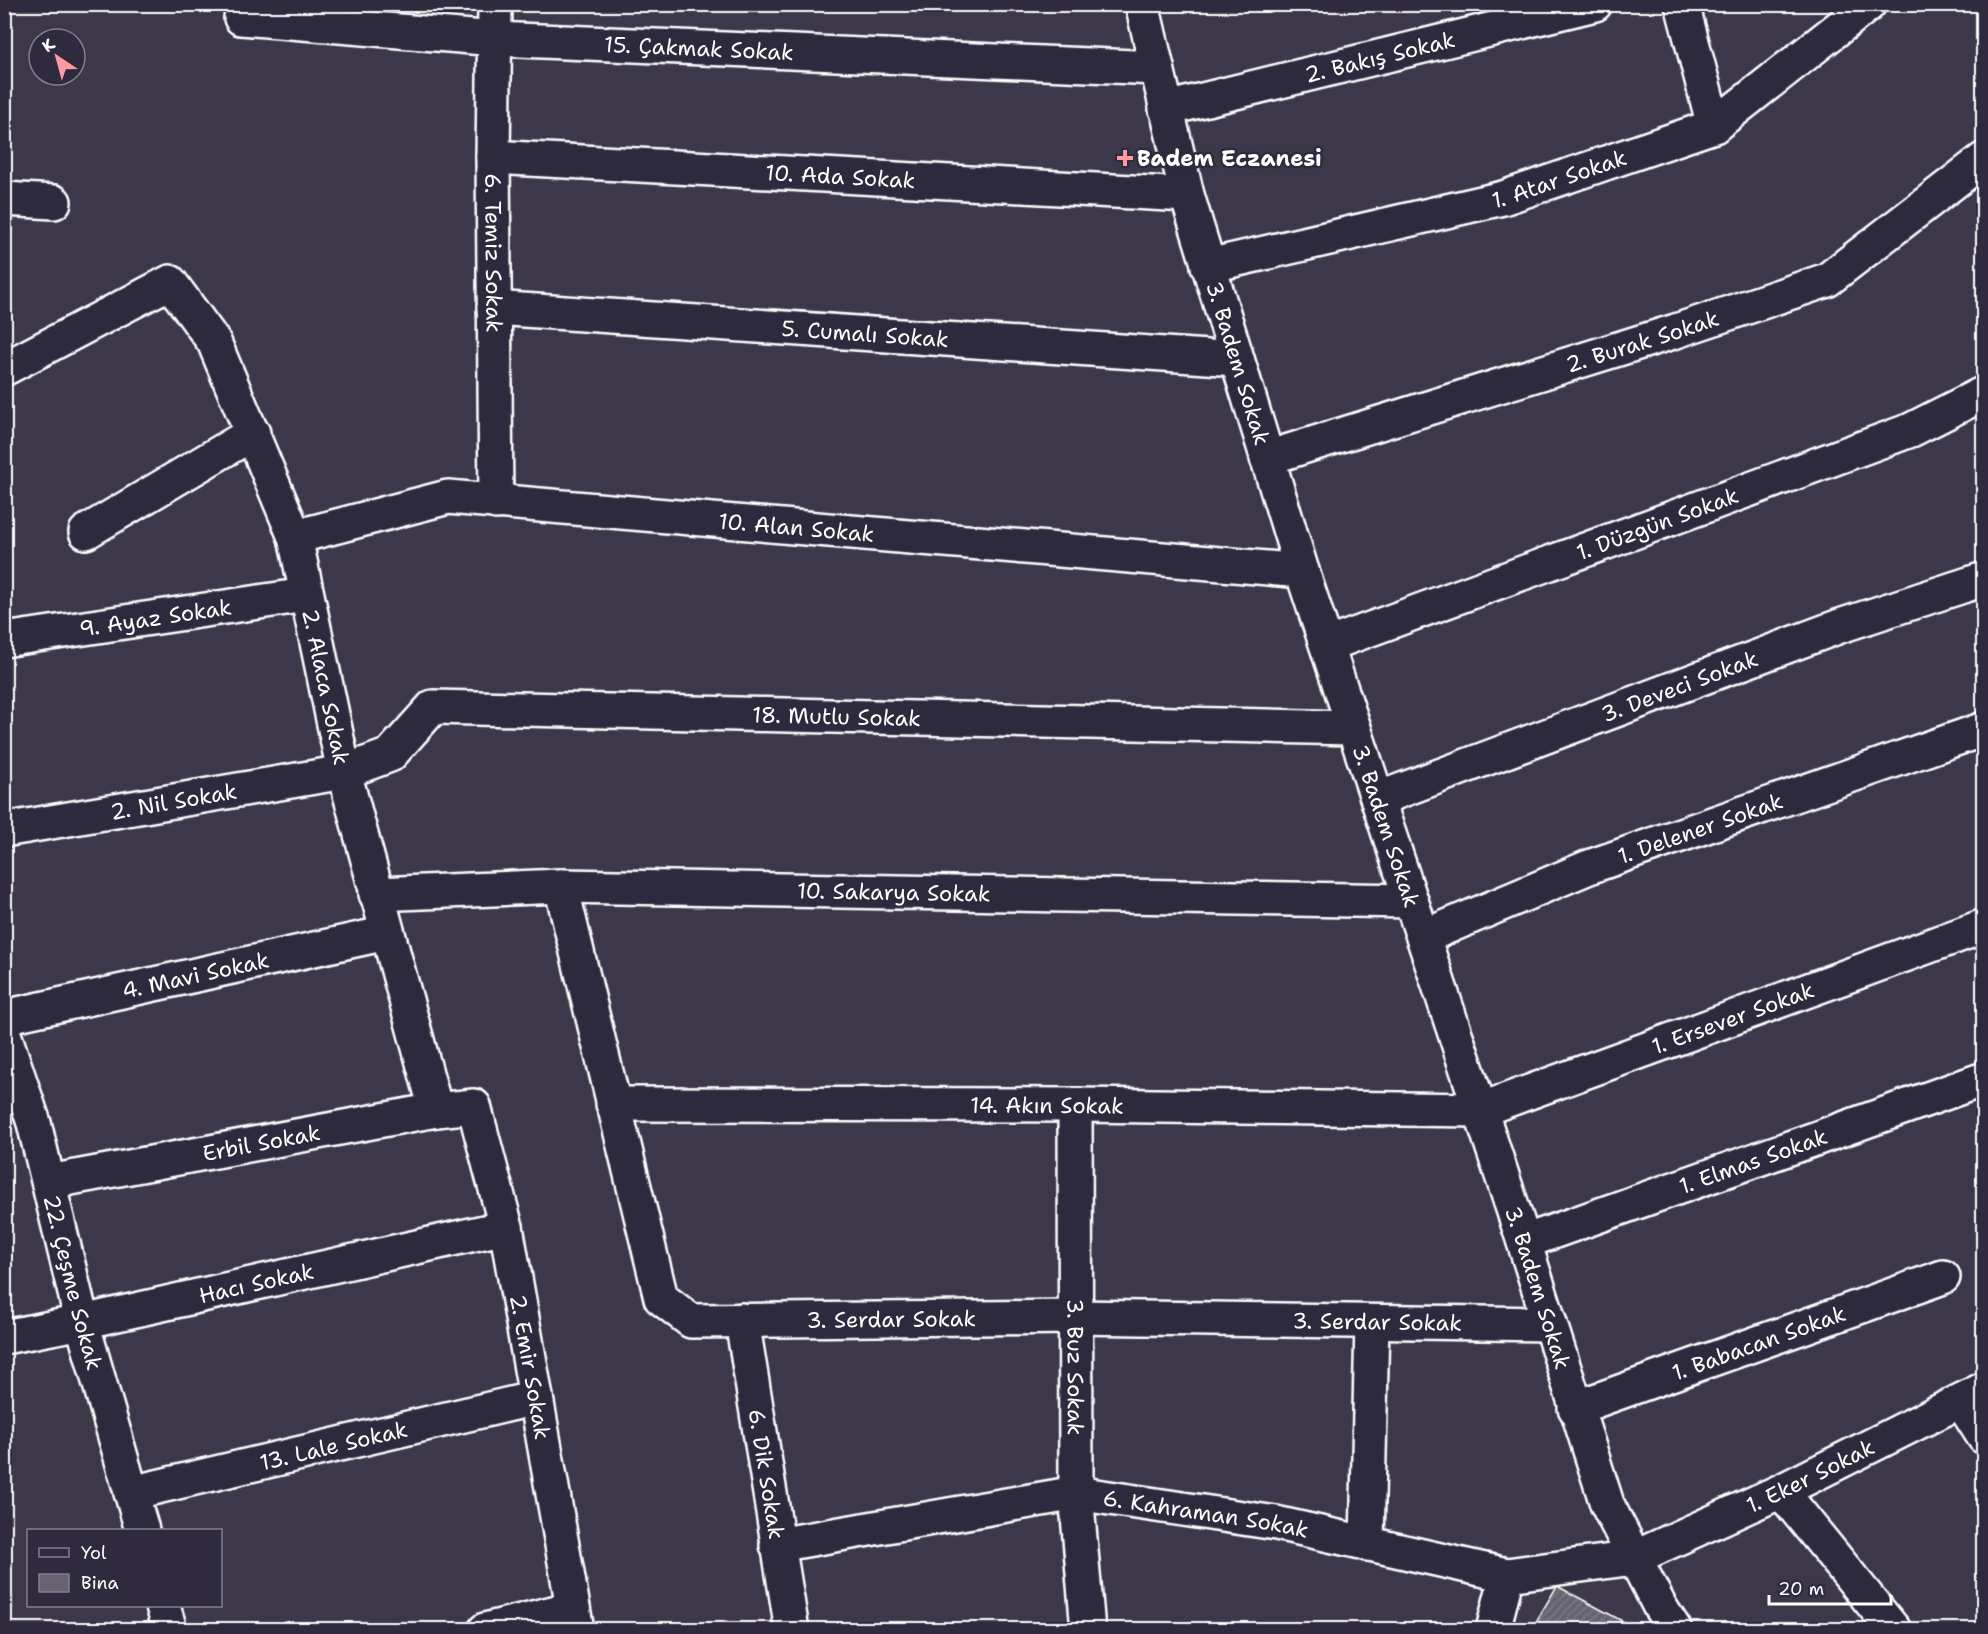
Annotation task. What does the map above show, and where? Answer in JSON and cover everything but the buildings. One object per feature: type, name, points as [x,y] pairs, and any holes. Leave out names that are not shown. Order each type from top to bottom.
[{"type":"street","name":"6. Temiz Sokak","points":[[495,4],[496,502]]},
{"type":"street","name":"3. Badem Sokak","points":[[1142,4],[1186,195],[1267,458],[1302,571],[1524,1242],[1606,1504],[1660,1607],[1675,1629]]},
{"type":"street","name":"2. Bakış Sokak","points":[[1166,109],[1595,4]]},
{"type":"street","points":[[1683,4],[1714,126]]},
{"type":"street","name":"1. Atar Sokak","points":[[1208,266],[1503,198],[1714,126],[1869,4]]},
{"type":"street","name":"15. Çakmak Sokak","points":[[241,18],[496,39],[1157,68]]},
{"type":"street","name":"10. Ada Sokak","points":[[494,157],[1186,195]]},
{"type":"street","name":"2. Burak Sokak","points":[[1267,458],[1676,331],[1827,280],[1983,159]]},
{"type":"street","points":[[4,199],[54,202]]},
{"type":"street","name":"2. Alaca Sokak","points":[[4,369],[170,282],[214,342],[296,537],[306,595],[344,772],[436,1110]]},
{"type":"street","name":"5. Cumalı Sokak","points":[[495,308],[1237,359]]},
{"type":"street","name":"1. Düzgün Sokak","points":[[1327,645],[1911,430],[1983,393]]},
{"type":"street","points":[[86,532],[253,433]]},
{"type":"street","name":"10. Alan Sokak","points":[[296,537],[448,497],[1302,571]]},
{"type":"street","name":"3. Deveci Sokak","points":[[1378,799],[1840,626],[1983,579]]},
{"type":"street","name":"9. Ayaz Sokak","points":[[4,640],[306,595]]},
{"type":"street","name":"18. Mutlu Sokak","points":[[344,772],[390,755],[433,707],[1354,728]]},
{"type":"street","name":"1. Delener Sokak","points":[[1423,937],[1589,867],[1983,729]]},
{"type":"street","name":"2. Nil Sokak","points":[[4,830],[344,772]]},
{"type":"street","name":"10. Sakarya Sokak","points":[[376,894],[561,886],[1411,901]]},
{"type":"street","name":"3. Serdar Sokak","points":[[561,886],[661,1298],[691,1321],[1074,1317],[1550,1324]]},
{"type":"street","name":"1. Ersever Sokak","points":[[1480,1110],[1983,926]]},
{"type":"street","name":"4. Mavi Sokak","points":[[4,1017],[387,933]]},
{"type":"street","name":"22. Çeşme Sokak","points":[[4,1034],[14,1094],[34,1124],[82,1322],[142,1529]]},
{"type":"street","name":"1. Elmas Sokak","points":[[1524,1242],[1983,1079]]},
{"type":"street","name":"14. Akın Sokak","points":[[613,1104],[1075,1105],[1480,1110]]},
{"type":"street","name":"3. Buz Sokak","points":[[1075,1105],[1076,1493],[1088,1629]]},
{"type":"street","name":"Erbil Sokak","points":[[49,1182],[436,1110],[474,1106]]},
{"type":"street","name":"2. Emir Sokak","points":[[474,1106],[506,1227],[575,1619]]},
{"type":"street","name":"Hacı Sokak","points":[[4,1336],[82,1322],[506,1227]]},
{"type":"street","name":"1. Babacan Sokak","points":[[1575,1408],[1943,1277]]},
{"type":"street","name":"6. Dik Sokak","points":[[742,1320],[792,1629]]},
{"type":"street","points":[[1367,1544],[1372,1322]]},
{"type":"street","points":[[1972,1395],[1983,1437]]},
{"type":"street","name":"1. Eker Sokak","points":[[1634,1558],[1781,1491],[1972,1395]]},
{"type":"street","name":"13. Lale Sokak","points":[[131,1493],[536,1398]]},
{"type":"street","points":[[1781,1491],[1894,1629]]},
{"type":"street","name":"6. Kahraman Sokak","points":[[777,1545],[1076,1493],[1276,1523],[1507,1575],[1634,1558]]},
{"type":"street","points":[[1493,1629],[1507,1575]]},
{"type":"street","points":[[164,1607],[170,1629]]},
{"type":"street","points":[[485,1629],[575,1619]]},
{"type":"place","name":"Badem Eczanesi","points":[[1125,158]]}]
